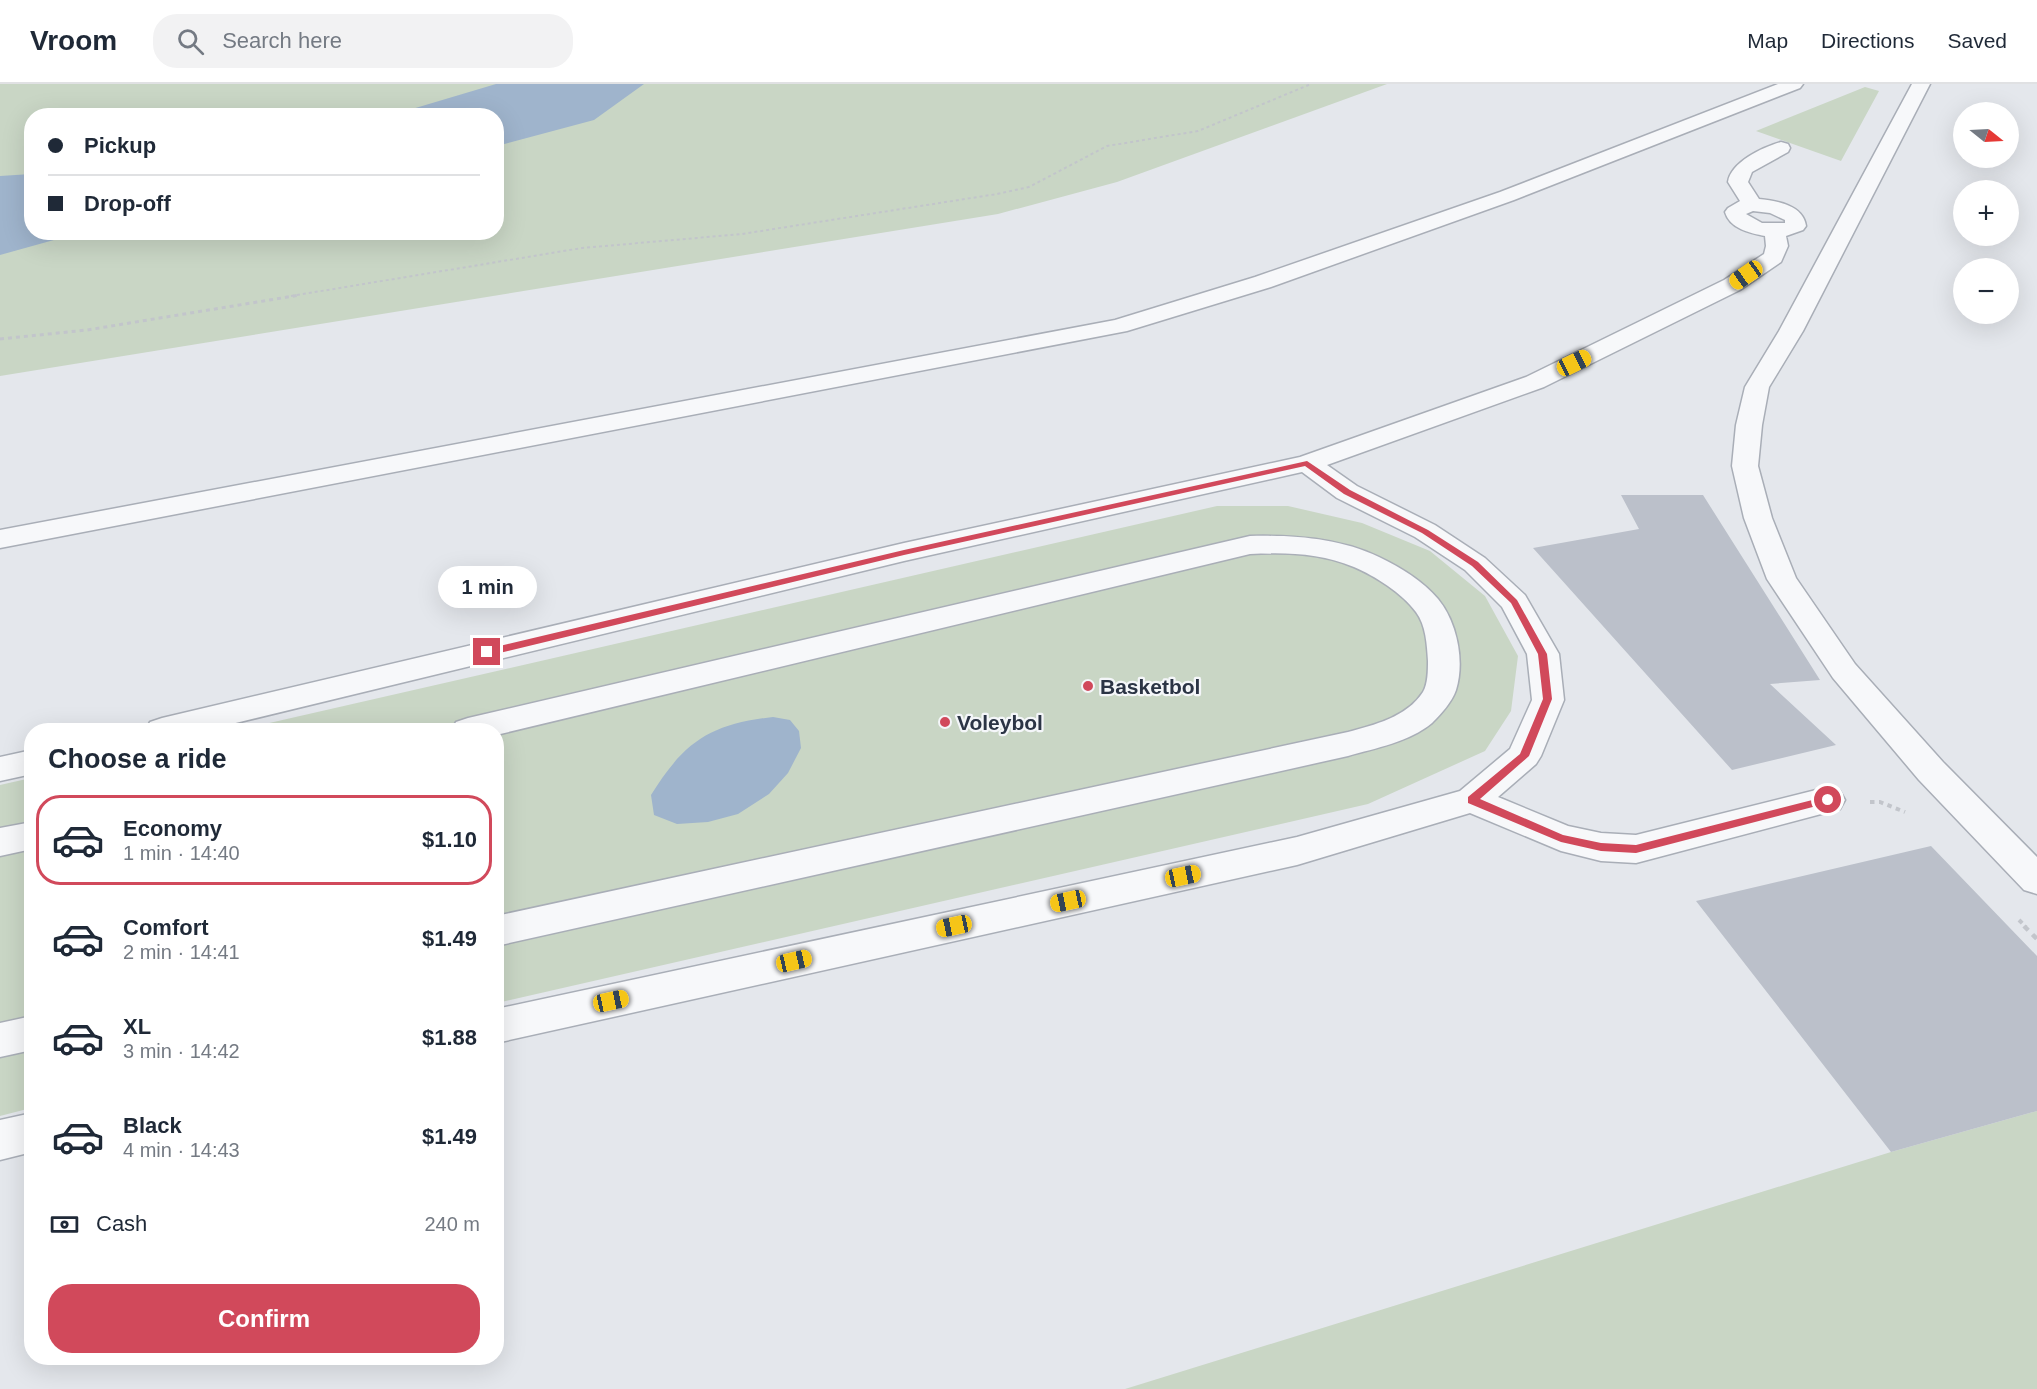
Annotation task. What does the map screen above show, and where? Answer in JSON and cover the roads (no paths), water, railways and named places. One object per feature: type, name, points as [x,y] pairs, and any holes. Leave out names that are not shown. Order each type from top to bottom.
[{"type":"street","points":[[0,539],[1119,326],[1263,282],[1508,196],[1794,84]]},
{"type":"street","points":[[1921,84],[1797,321],[1757,387],[1749,425],[1745,466],[1758,518],[1782,579],[1844,671],[1931,771],[2037,880]]},
{"type":"street","points":[[191,723],[904,552],[1307,463],[1535,382],[1732,285],[1773,256],[1777,246],[1775,231],[1796,226],[1796,218],[1782,210],[1753,205],[1738,182],[1738,174],[1781,148]]},
{"type":"street","points":[[504,1024],[1297,851],[1472,800],[1524,756],[1548,699],[1543,654],[1514,602],[1475,564],[1425,531],[1347,492],[1307,463]]},
{"type":"street","points":[[498,723],[1250,545],[1285,543],[1362,560],[1396,581],[1428,605],[1442,637],[1444,667],[1439,693],[1420,715],[1394,731],[1348,744],[504,929]]},
{"type":"street","points":[[0,769],[24,764]]},
{"type":"street","points":[[1472,800],[1561,838],[1601,847],[1636,849],[1828,800]]},
{"type":"street","points":[[0,842],[24,837]]},
{"type":"street","points":[[0,1040],[24,1035]]},
{"type":"street","points":[[0,1140],[24,1134]]},
{"type":"water","points":[[496,84],[644,84],[594,120],[504,144],[504,108],[415,108]]},
{"type":"water","points":[[24,174],[24,240],[54,240],[0,255],[0,176]]},
{"type":"water","points":[[773,717],[790,720],[799,731],[801,748],[788,773],[769,794],[738,814],[708,822],[677,824],[654,815],[651,795],[675,761],[687,749],[715,731],[751,720]]},
{"type":"place","name":"Basketbol","points":[[1088,686]]},
{"type":"place","name":"Voleybol","points":[[945,722]]}]
